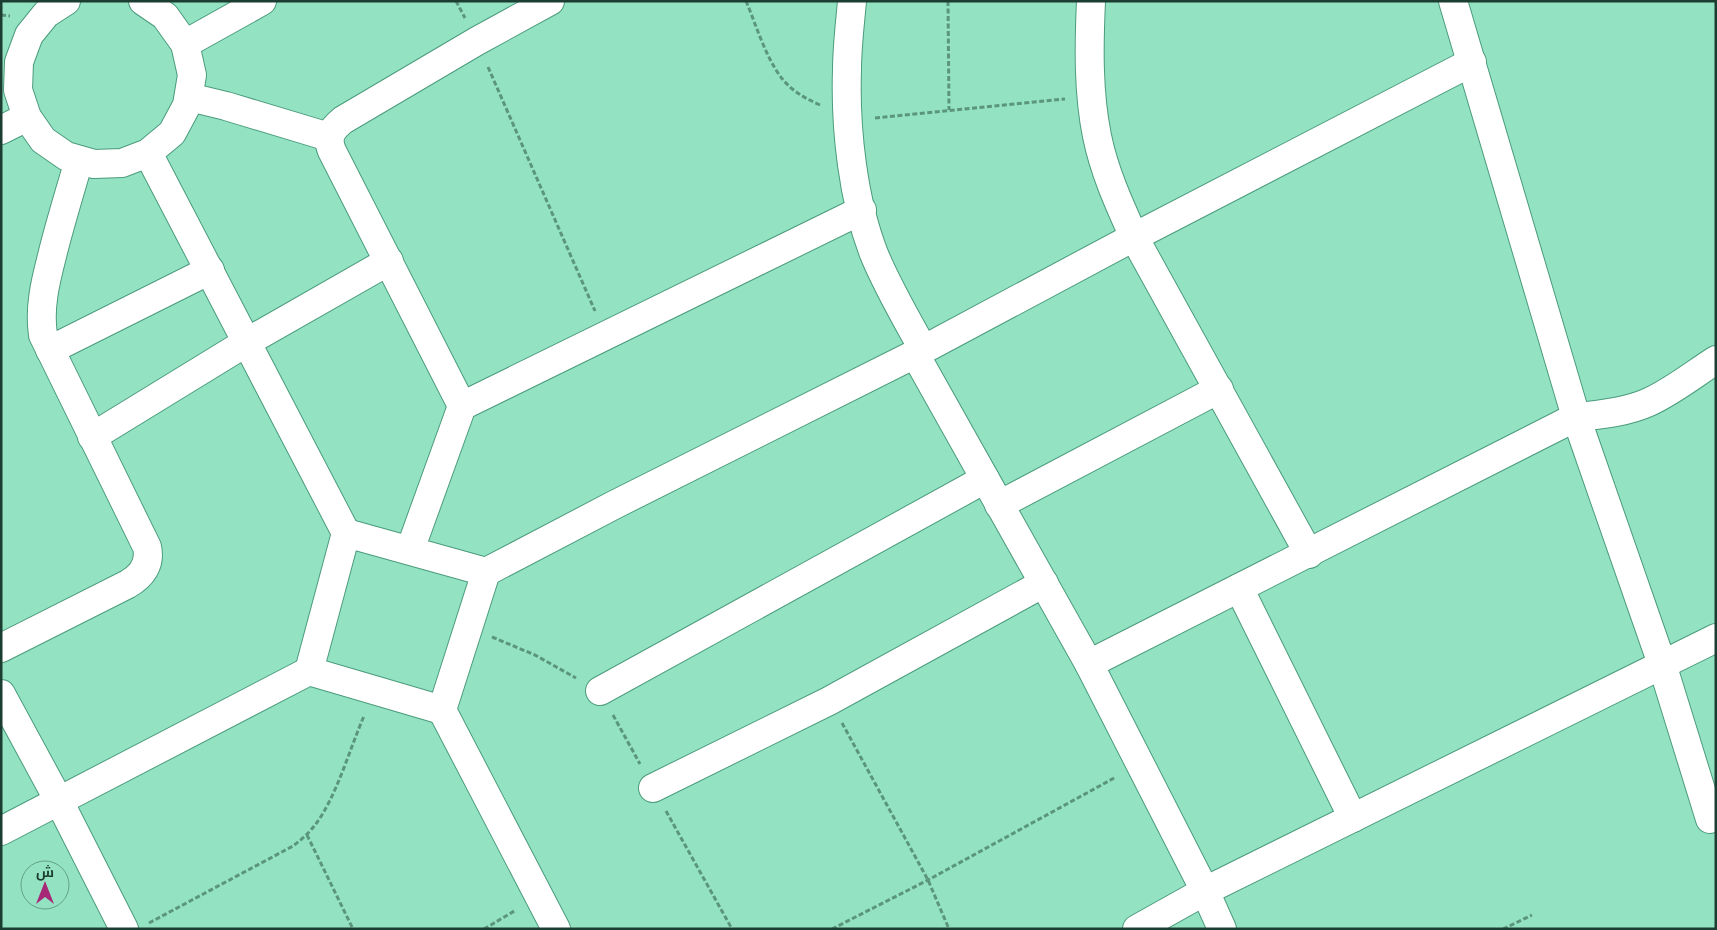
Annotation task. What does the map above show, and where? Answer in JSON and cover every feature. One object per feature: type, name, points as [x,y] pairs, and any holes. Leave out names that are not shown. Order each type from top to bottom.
[{"type":"street","points":[[66,1],[46,14],[29,35],[19,62],[18,90],[26,117],[43,140],[66,156],[94,164],[122,163],[148,153],[172,133],[187,105],[192,75],[185,44],[165,16],[143,1]]},
{"type":"street","points":[[185,44],[262,1]]},
{"type":"street","points":[[462,406],[328,143],[329,137],[335,126],[343,120],[477,41],[550,1]]},
{"type":"street","points":[[852,1],[847,70],[848,120],[851,152],[862,210],[874,252],[919,352],[985,479],[1089,664],[1205,891],[1222,929]]},
{"type":"street","points":[[1091,1],[1090,56],[1096,136],[1115,194],[1134,237],[1310,554]]},
{"type":"street","points":[[1453,1],[1576,418],[1662,664],[1710,820]]},
{"type":"street","points":[[346,533],[486,572],[614,505],[919,352],[1134,237],[1472,62]]},
{"type":"street","points":[[188,97],[241,110],[329,137]]},
{"type":"street","points":[[1,130],[26,117]]},
{"type":"street","points":[[148,153],[346,533],[309,671]]},
{"type":"street","points":[[1,648],[128,584],[137,578],[145,568],[147,560],[147,547],[43,335],[41,309],[56,238],[79,160]]},
{"type":"street","points":[[410,550],[462,406],[862,210]]},
{"type":"street","points":[[92,437],[247,342],[389,261]]},
{"type":"street","points":[[50,350],[210,270]]},
{"type":"street","points":[[1089,664],[1576,418],[1618,412],[1648,402],[1677,386],[1716,360]]},
{"type":"street","points":[[999,504],[1219,389]]},
{"type":"street","points":[[600,691],[985,479]]},
{"type":"street","points":[[486,572],[442,710],[556,929]]},
{"type":"street","points":[[653,788],[829,701],[1044,583]]},
{"type":"street","points":[[1238,588],[1354,818]]},
{"type":"street","points":[[1136,929],[1205,891],[1716,638]]},
{"type":"street","points":[[1,831],[309,671],[442,710]]},
{"type":"street","points":[[1,694],[59,801],[135,926]]},
{"type":"path","points":[[456,1],[477,41],[606,335]]},
{"type":"path","points":[[746,1],[774,67],[789,86],[802,96],[848,120],[1092,96]]},
{"type":"path","points":[[948,1],[949,110]]},
{"type":"path","points":[[468,628],[523,649],[600,691],[732,929]]},
{"type":"path","points":[[135,926],[293,846],[306,835],[322,814],[334,791],[374,690]]},
{"type":"path","points":[[829,701],[928,880],[949,929]]},
{"type":"path","points":[[832,929],[928,880],[1140,763]]},
{"type":"path","points":[[306,835],[353,929]]},
{"type":"path","points":[[484,929],[540,897]]},
{"type":"path","points":[[1503,929],[1532,915]]}]
